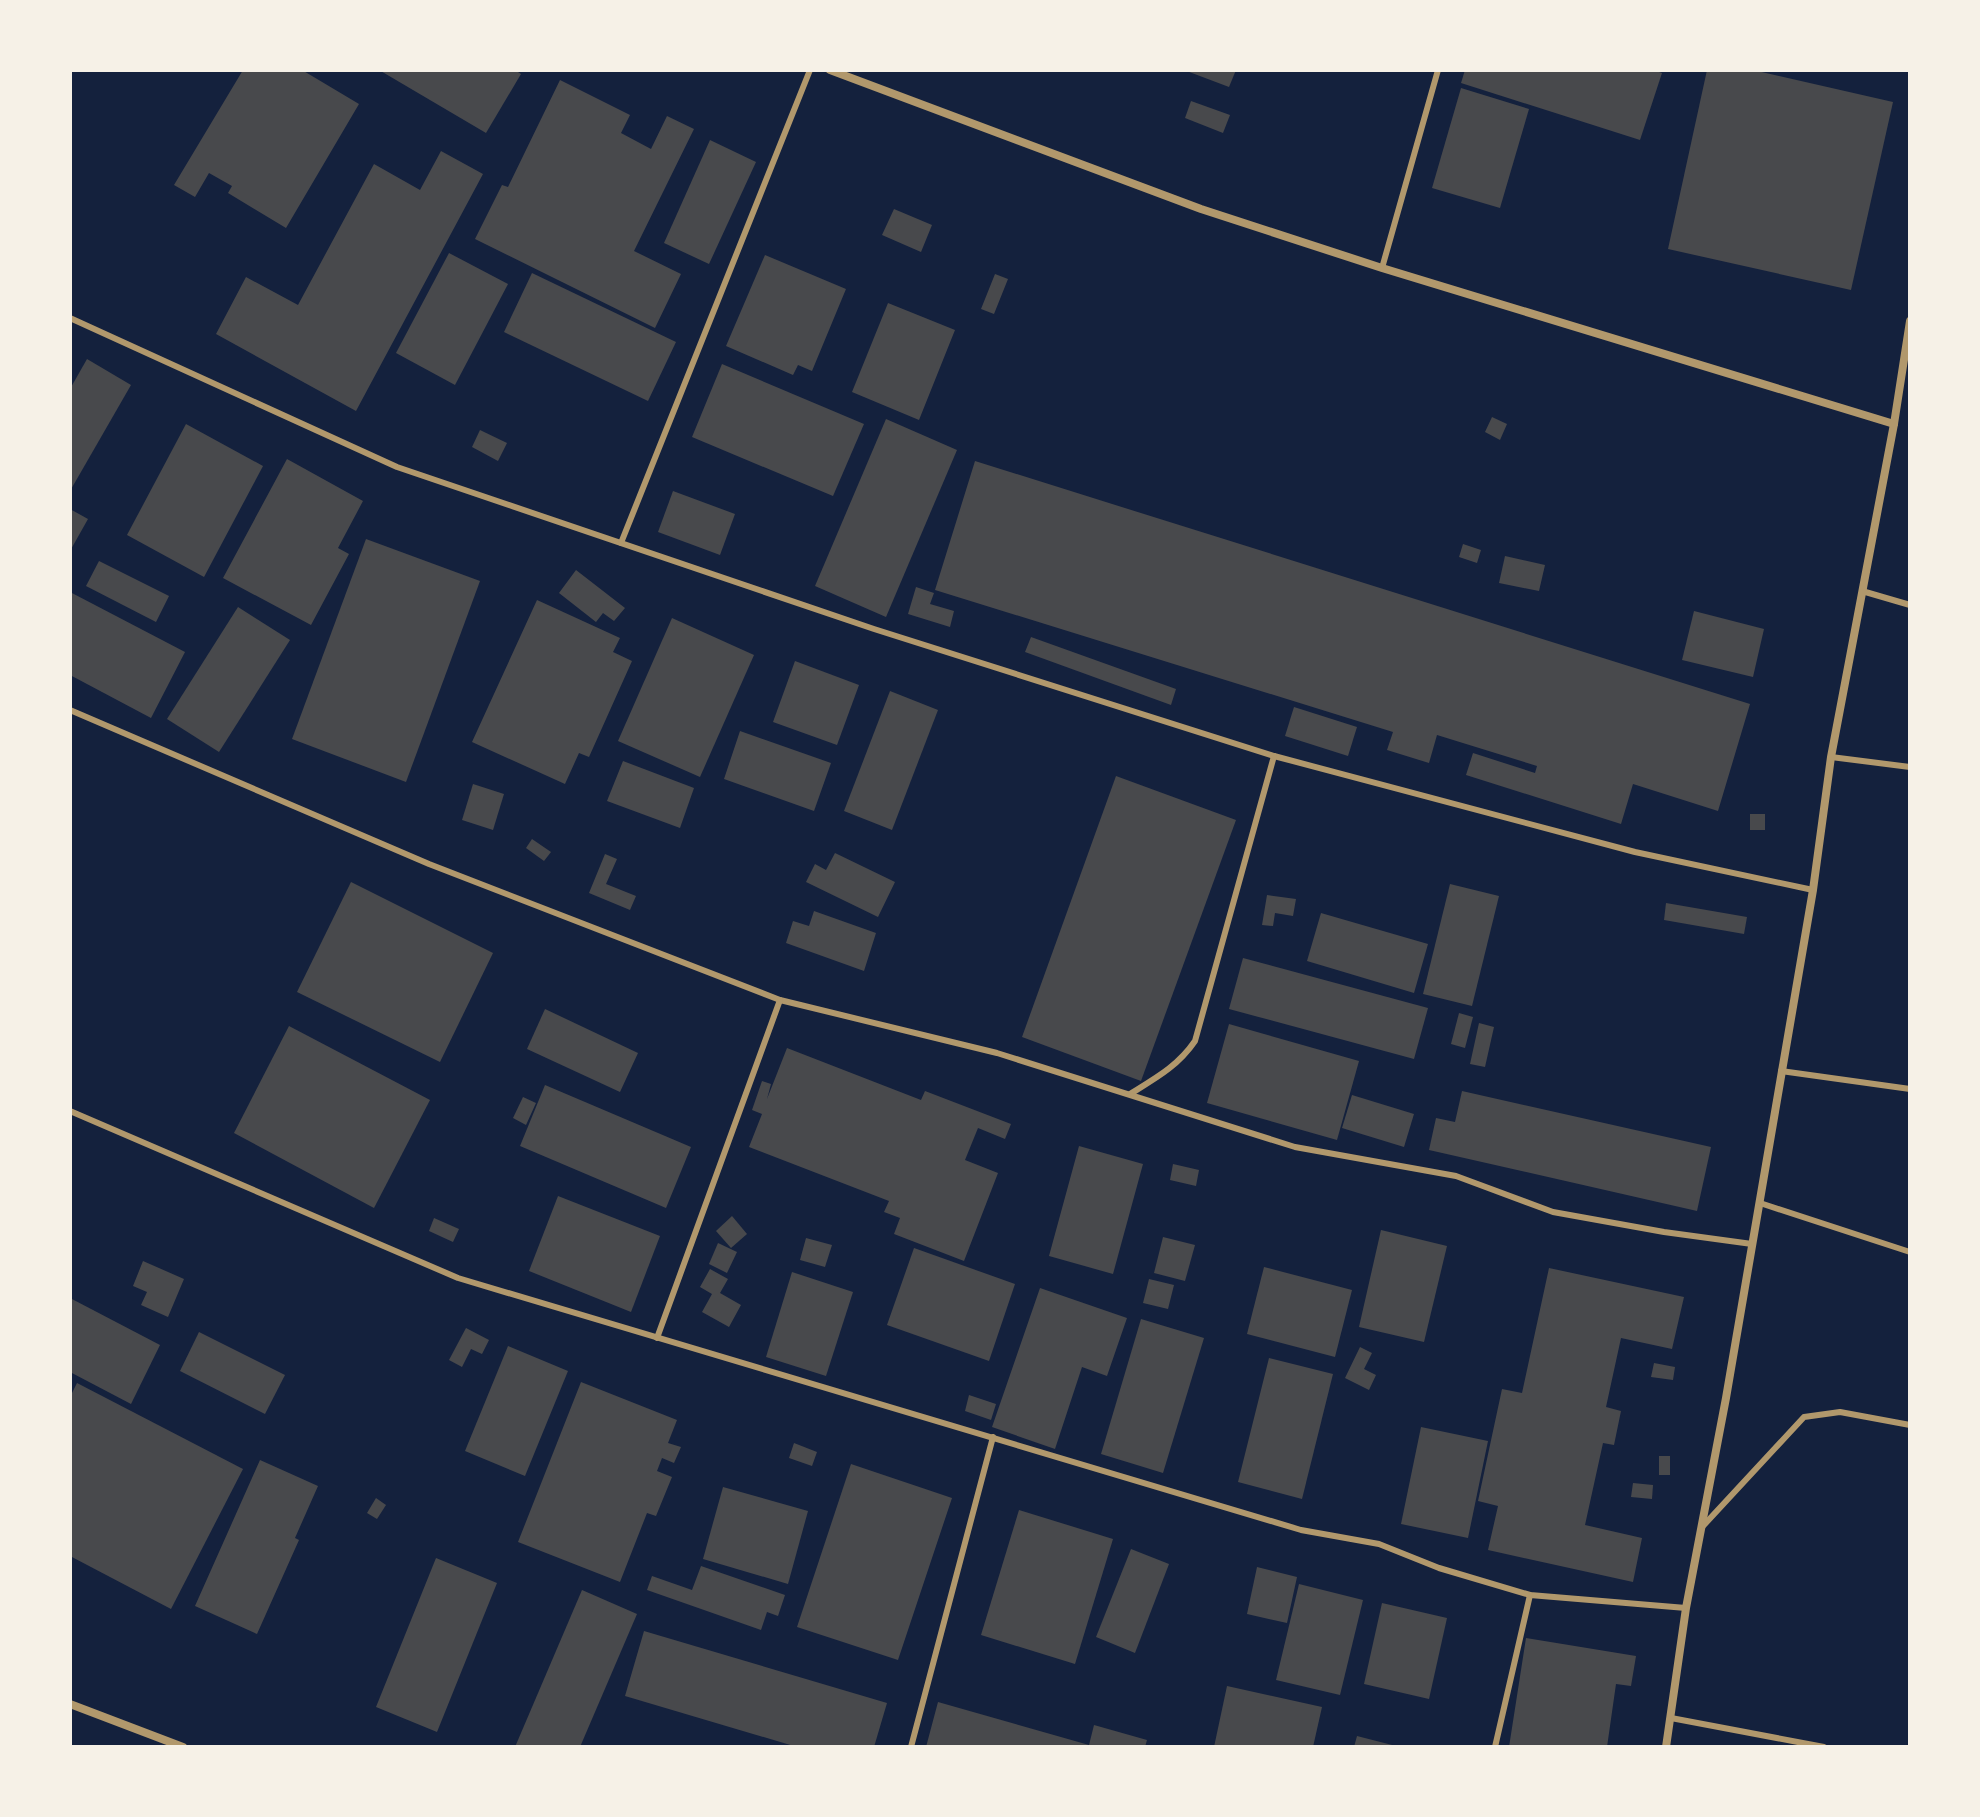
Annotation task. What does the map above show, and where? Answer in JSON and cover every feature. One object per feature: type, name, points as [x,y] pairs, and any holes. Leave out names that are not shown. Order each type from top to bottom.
[{"type":"street","points":[[830,70],[1201,209],[1382,268],[1894,424]]},
{"type":"street","points":[[1666,1747],[1686,1608],[1703,1526],[1813,890],[1831,757],[1894,424],[1910,321]]},
{"type":"street","points":[[70,1704],[183,1747]]},
{"type":"lane","points":[[621,543],[810,70]]},
{"type":"lane","points":[[1382,268],[1438,70]]},
{"type":"lane","points":[[70,318],[397,467],[874,629],[1274,756],[1635,852],[1813,890]]},
{"type":"lane","points":[[1862,591],[1910,605]]},
{"type":"lane","points":[[70,710],[429,864],[780,1000],[997,1053],[1295,1147],[1456,1176],[1553,1212],[1752,1244]]},
{"type":"lane","points":[[1130,1094],[1170,1070],[1195,1041],[1274,756]]},
{"type":"lane","points":[[1831,757],[1910,767]]},
{"type":"lane","points":[[657,1338],[780,1000]]},
{"type":"lane","points":[[1781,1071],[1910,1089]]},
{"type":"lane","points":[[70,1111],[458,1278],[1301,1530],[1379,1544],[1439,1568],[1530,1595],[1686,1608]]},
{"type":"lane","points":[[1760,1203],[1910,1252]]},
{"type":"lane","points":[[1703,1526],[1804,1417],[1840,1412],[1910,1425]]},
{"type":"lane","points":[[911,1747],[993,1437]]},
{"type":"lane","points":[[1495,1747],[1530,1595]]},
{"type":"lane","points":[[1671,1718],[1824,1747]]},
{"type":"building","points":[[243,70],[302,70],[359,104],[286,228],[228,193],[232,186],[209,173],[195,197],[174,185]]},
{"type":"building","points":[[379,70],[515,70],[521,74],[486,133]]},
{"type":"building","points":[[1184,70],[1236,70],[1229,87]]},
{"type":"building","points":[[1465,70],[1653,70],[1662,73],[1640,140],[1461,83]]},
{"type":"building","points":[[1707,70],[1753,70],[1893,102],[1851,290],[1668,249]]},
{"type":"building","points":[[560,80],[630,115],[621,133],[651,149],[667,116],[694,129],[634,251],[681,274],[655,328],[475,239],[502,185],[508,187]]},
{"type":"building","points":[[1461,88],[1529,109],[1500,208],[1432,188]]},
{"type":"building","points":[[1191,101],[1230,115],[1223,133],[1185,118]]},
{"type":"building","points":[[710,140],[756,162],[709,264],[664,243]]},
{"type":"building","points":[[441,151],[483,174],[356,411],[216,334],[246,277],[298,305],[374,164],[420,190]]},
{"type":"building","points":[[894,209],[932,225],[921,252],[882,235]]},
{"type":"building","points":[[449,253],[508,284],[455,385],[396,353]]},
{"type":"building","points":[[765,255],[846,289],[812,371],[798,365],[793,375],[726,346]]},
{"type":"building","points":[[532,273],[676,342],[648,401],[504,332]]},
{"type":"building","points":[[995,274],[1008,279],[994,314],[981,309]]},
{"type":"building","points":[[888,303],[955,330],[919,420],[852,392]]},
{"type":"building","points":[[87,359],[131,385],[70,491],[70,389]]},
{"type":"building","points":[[722,364],[864,424],[833,496],[692,437]]},
{"type":"building","points":[[1492,417],[1507,424],[1500,440],[1485,432]]},
{"type":"building","points":[[886,419],[957,450],[886,617],[815,586]]},
{"type":"building","points":[[186,424],[263,466],[204,577],[127,535]]},
{"type":"building","points":[[480,430],[507,443],[498,461],[472,447]]},
{"type":"building","points":[[287,459],[363,501],[338,548],[349,554],[311,625],[223,578]]},
{"type":"building","points":[[975,461],[1750,704],[1718,811],[1633,784],[1621,824],[1466,775],[1473,753],[1535,773],[1537,766],[1437,735],[1429,763],[1387,750],[1393,732],[935,590]]},
{"type":"building","points":[[673,491],[735,514],[720,555],[658,532]]},
{"type":"building","points":[[70,509],[88,519],[70,551]]},
{"type":"building","points":[[366,539],[480,581],[406,782],[292,739]]},
{"type":"building","points":[[1463,544],[1481,550],[1477,563],[1459,557]]},
{"type":"building","points":[[1505,556],[1545,565],[1539,591],[1499,583]]},
{"type":"building","points":[[99,561],[169,596],[156,622],[86,586]]},
{"type":"building","points":[[576,570],[625,608],[614,621],[603,613],[596,622],[559,593]]},
{"type":"building","points":[[916,587],[934,593],[930,604],[954,611],[950,627],[908,614]]},
{"type":"building","points":[[70,592],[185,652],[151,718],[70,675]]},
{"type":"building","points":[[537,600],[620,638],[613,652],[632,661],[589,757],[579,753],[565,784],[472,742]]},
{"type":"building","points":[[238,607],[290,640],[219,752],[167,719]]},
{"type":"building","points":[[1694,611],[1764,629],[1753,677],[1682,660]]},
{"type":"building","points":[[672,618],[754,655],[700,777],[618,741]]},
{"type":"building","points":[[1031,637],[1176,689],[1171,705],[1025,652]]},
{"type":"building","points":[[795,661],[859,685],[837,745],[773,722]]},
{"type":"building","points":[[890,691],[938,710],[892,830],[844,811]]},
{"type":"building","points":[[1294,707],[1357,727],[1348,756],[1285,736]]},
{"type":"building","points":[[740,731],[831,763],[814,811],[724,779]]},
{"type":"building","points":[[623,761],[694,788],[680,828],[607,801]]},
{"type":"building","points":[[1116,776],[1236,820],[1141,1081],[1022,1037]]},
{"type":"building","points":[[473,784],[504,794],[493,830],[462,820]]},
{"type":"building","points":[[1750,814],[1765,814],[1765,830],[1750,830]]},
{"type":"building","points":[[532,839],[551,852],[544,861],[526,848]]},
{"type":"building","points":[[835,853],[895,882],[878,917],[806,882],[815,864],[826,870]]},
{"type":"building","points":[[605,854],[617,859],[606,884],[636,896],[630,910],[589,893]]},
{"type":"building","points":[[351,882],[493,953],[440,1062],[297,992]]},
{"type":"building","points":[[1450,884],[1499,896],[1472,1006],[1423,994]]},
{"type":"building","points":[[1267,895],[1296,899],[1293,916],[1275,913],[1273,926],[1262,925]]},
{"type":"building","points":[[1666,903],[1747,917],[1744,934],[1664,920]]},
{"type":"building","points":[[814,911],[876,933],[864,971],[786,943],[793,921],[809,926]]},
{"type":"building","points":[[1321,913],[1428,944],[1414,993],[1307,961]]},
{"type":"building","points":[[1243,958],[1428,1008],[1414,1059],[1229,1009]]},
{"type":"building","points":[[545,1009],[638,1053],[620,1092],[527,1049]]},
{"type":"building","points":[[1459,1013],[1473,1017],[1465,1048],[1451,1044]]},
{"type":"building","points":[[1479,1023],[1494,1027],[1485,1067],[1470,1064]]},
{"type":"building","points":[[1229,1024],[1359,1061],[1337,1140],[1207,1103]]},
{"type":"building","points":[[289,1026],[430,1100],[374,1208],[234,1133]]},
{"type":"building","points":[[787,1048],[921,1100],[925,1091],[1011,1124],[1005,1139],[978,1128],[965,1160],[998,1173],[964,1261],[894,1234],[900,1218],[884,1212],[889,1201],[749,1147],[762,1114],[752,1110],[762,1081],[771,1084],[767,1099]]},
{"type":"building","points":[[545,1085],[691,1147],[666,1208],[520,1146]]},
{"type":"building","points":[[1462,1091],[1711,1147],[1697,1211],[1429,1150],[1436,1118],[1455,1122]]},
{"type":"building","points":[[1352,1095],[1414,1114],[1404,1147],[1342,1128]]},
{"type":"building","points":[[523,1097],[536,1103],[526,1125],[513,1118]]},
{"type":"building","points":[[1079,1146],[1143,1164],[1113,1274],[1049,1256]]},
{"type":"building","points":[[1173,1164],[1199,1170],[1196,1186],[1170,1180]]},
{"type":"building","points":[[558,1196],[660,1236],[631,1312],[529,1271]]},
{"type":"building","points":[[732,1216],[747,1234],[731,1248],[716,1231]]},
{"type":"building","points":[[434,1218],[459,1229],[453,1242],[429,1231]]},
{"type":"building","points":[[1381,1230],[1447,1246],[1424,1342],[1359,1327]]},
{"type":"building","points":[[1163,1237],[1195,1245],[1185,1281],[1154,1273]]},
{"type":"building","points":[[806,1238],[832,1245],[825,1267],[800,1260]]},
{"type":"building","points":[[718,1243],[737,1252],[727,1273],[709,1264]]},
{"type":"building","points":[[914,1248],[1015,1284],[989,1361],[887,1325]]},
{"type":"building","points":[[143,1261],[184,1279],[168,1317],[141,1305],[147,1292],[133,1286]]},
{"type":"building","points":[[1264,1267],[1352,1290],[1335,1357],[1247,1334]]},
{"type":"building","points":[[1549,1268],[1684,1297],[1672,1349],[1621,1338],[1606,1407],[1621,1411],[1614,1445],[1603,1443],[1585,1525],[1642,1538],[1633,1582],[1488,1550],[1498,1506],[1478,1501],[1502,1389],[1522,1393]]},
{"type":"building","points":[[710,1269],[728,1279],[720,1293],[741,1305],[729,1327],[702,1312],[712,1294],[700,1287]]},
{"type":"building","points":[[792,1272],[853,1292],[826,1376],[766,1357]]},
{"type":"building","points":[[1149,1279],[1174,1285],[1168,1309],[1143,1303]]},
{"type":"building","points":[[1040,1288],[1127,1318],[1107,1376],[1082,1367],[1055,1449],[992,1427]]},
{"type":"building","points":[[70,1298],[160,1345],[131,1404],[70,1372]]},
{"type":"building","points":[[1141,1319],[1204,1338],[1163,1473],[1101,1454]]},
{"type":"building","points":[[466,1328],[489,1340],[482,1354],[471,1349],[462,1367],[449,1360]]},
{"type":"building","points":[[199,1332],[285,1375],[265,1414],[180,1371]]},
{"type":"building","points":[[508,1346],[568,1371],[525,1476],[465,1451]]},
{"type":"building","points":[[1360,1347],[1372,1353],[1364,1369],[1376,1375],[1369,1390],[1345,1378]]},
{"type":"building","points":[[1269,1358],[1333,1374],[1302,1499],[1238,1482]]},
{"type":"building","points":[[1654,1363],[1675,1367],[1673,1380],[1651,1377]]},
{"type":"building","points":[[581,1382],[677,1420],[668,1443],[681,1447],[674,1463],[662,1458],[657,1471],[672,1477],[656,1516],[647,1513],[620,1582],[518,1542]]},
{"type":"building","points":[[77,1383],[243,1469],[171,1609],[70,1556],[70,1397]]},
{"type":"building","points":[[969,1395],[996,1404],[991,1420],[965,1411]]},
{"type":"building","points":[[1421,1427],[1488,1441],[1468,1538],[1401,1524]]},
{"type":"building","points":[[794,1443],[817,1452],[812,1466],[789,1458]]},
{"type":"building","points":[[1659,1456],[1670,1456],[1670,1475],[1659,1475]]},
{"type":"building","points":[[260,1460],[318,1486],[295,1538],[299,1540],[257,1634],[195,1606]]},
{"type":"building","points":[[851,1464],[952,1498],[898,1660],[797,1627]]},
{"type":"building","points":[[1633,1483],[1653,1485],[1652,1499],[1631,1497]]},
{"type":"building","points":[[723,1487],[808,1511],[788,1584],[703,1559]]},
{"type":"building","points":[[376,1498],[386,1505],[377,1519],[367,1513]]},
{"type":"building","points":[[1019,1510],[1113,1539],[1075,1664],[981,1635]]},
{"type":"building","points":[[1131,1549],[1169,1564],[1135,1653],[1096,1637]]},
{"type":"building","points":[[436,1558],[497,1583],[437,1732],[376,1707]]},
{"type":"building","points":[[701,1566],[785,1595],[778,1616],[767,1612],[761,1630],[647,1590],[652,1576],[692,1590]]},
{"type":"building","points":[[1257,1567],[1297,1577],[1287,1623],[1247,1614]]},
{"type":"building","points":[[1299,1584],[1363,1600],[1340,1695],[1276,1680]]},
{"type":"building","points":[[582,1590],[637,1614],[580,1747],[515,1747]]},
{"type":"building","points":[[1382,1603],[1447,1618],[1429,1699],[1364,1684]]},
{"type":"building","points":[[644,1631],[887,1703],[874,1747],[797,1747],[625,1696]]},
{"type":"building","points":[[1526,1638],[1636,1656],[1631,1686],[1616,1684],[1607,1747],[1509,1747]]},
{"type":"building","points":[[1227,1686],[1322,1707],[1313,1747],[1214,1747]]},
{"type":"building","points":[[938,1702],[1089,1745],[1094,1725],[1147,1740],[1145,1747],[926,1747]]},
{"type":"building","points":[[1357,1736],[1396,1746],[1396,1747],[1354,1747]]}]
